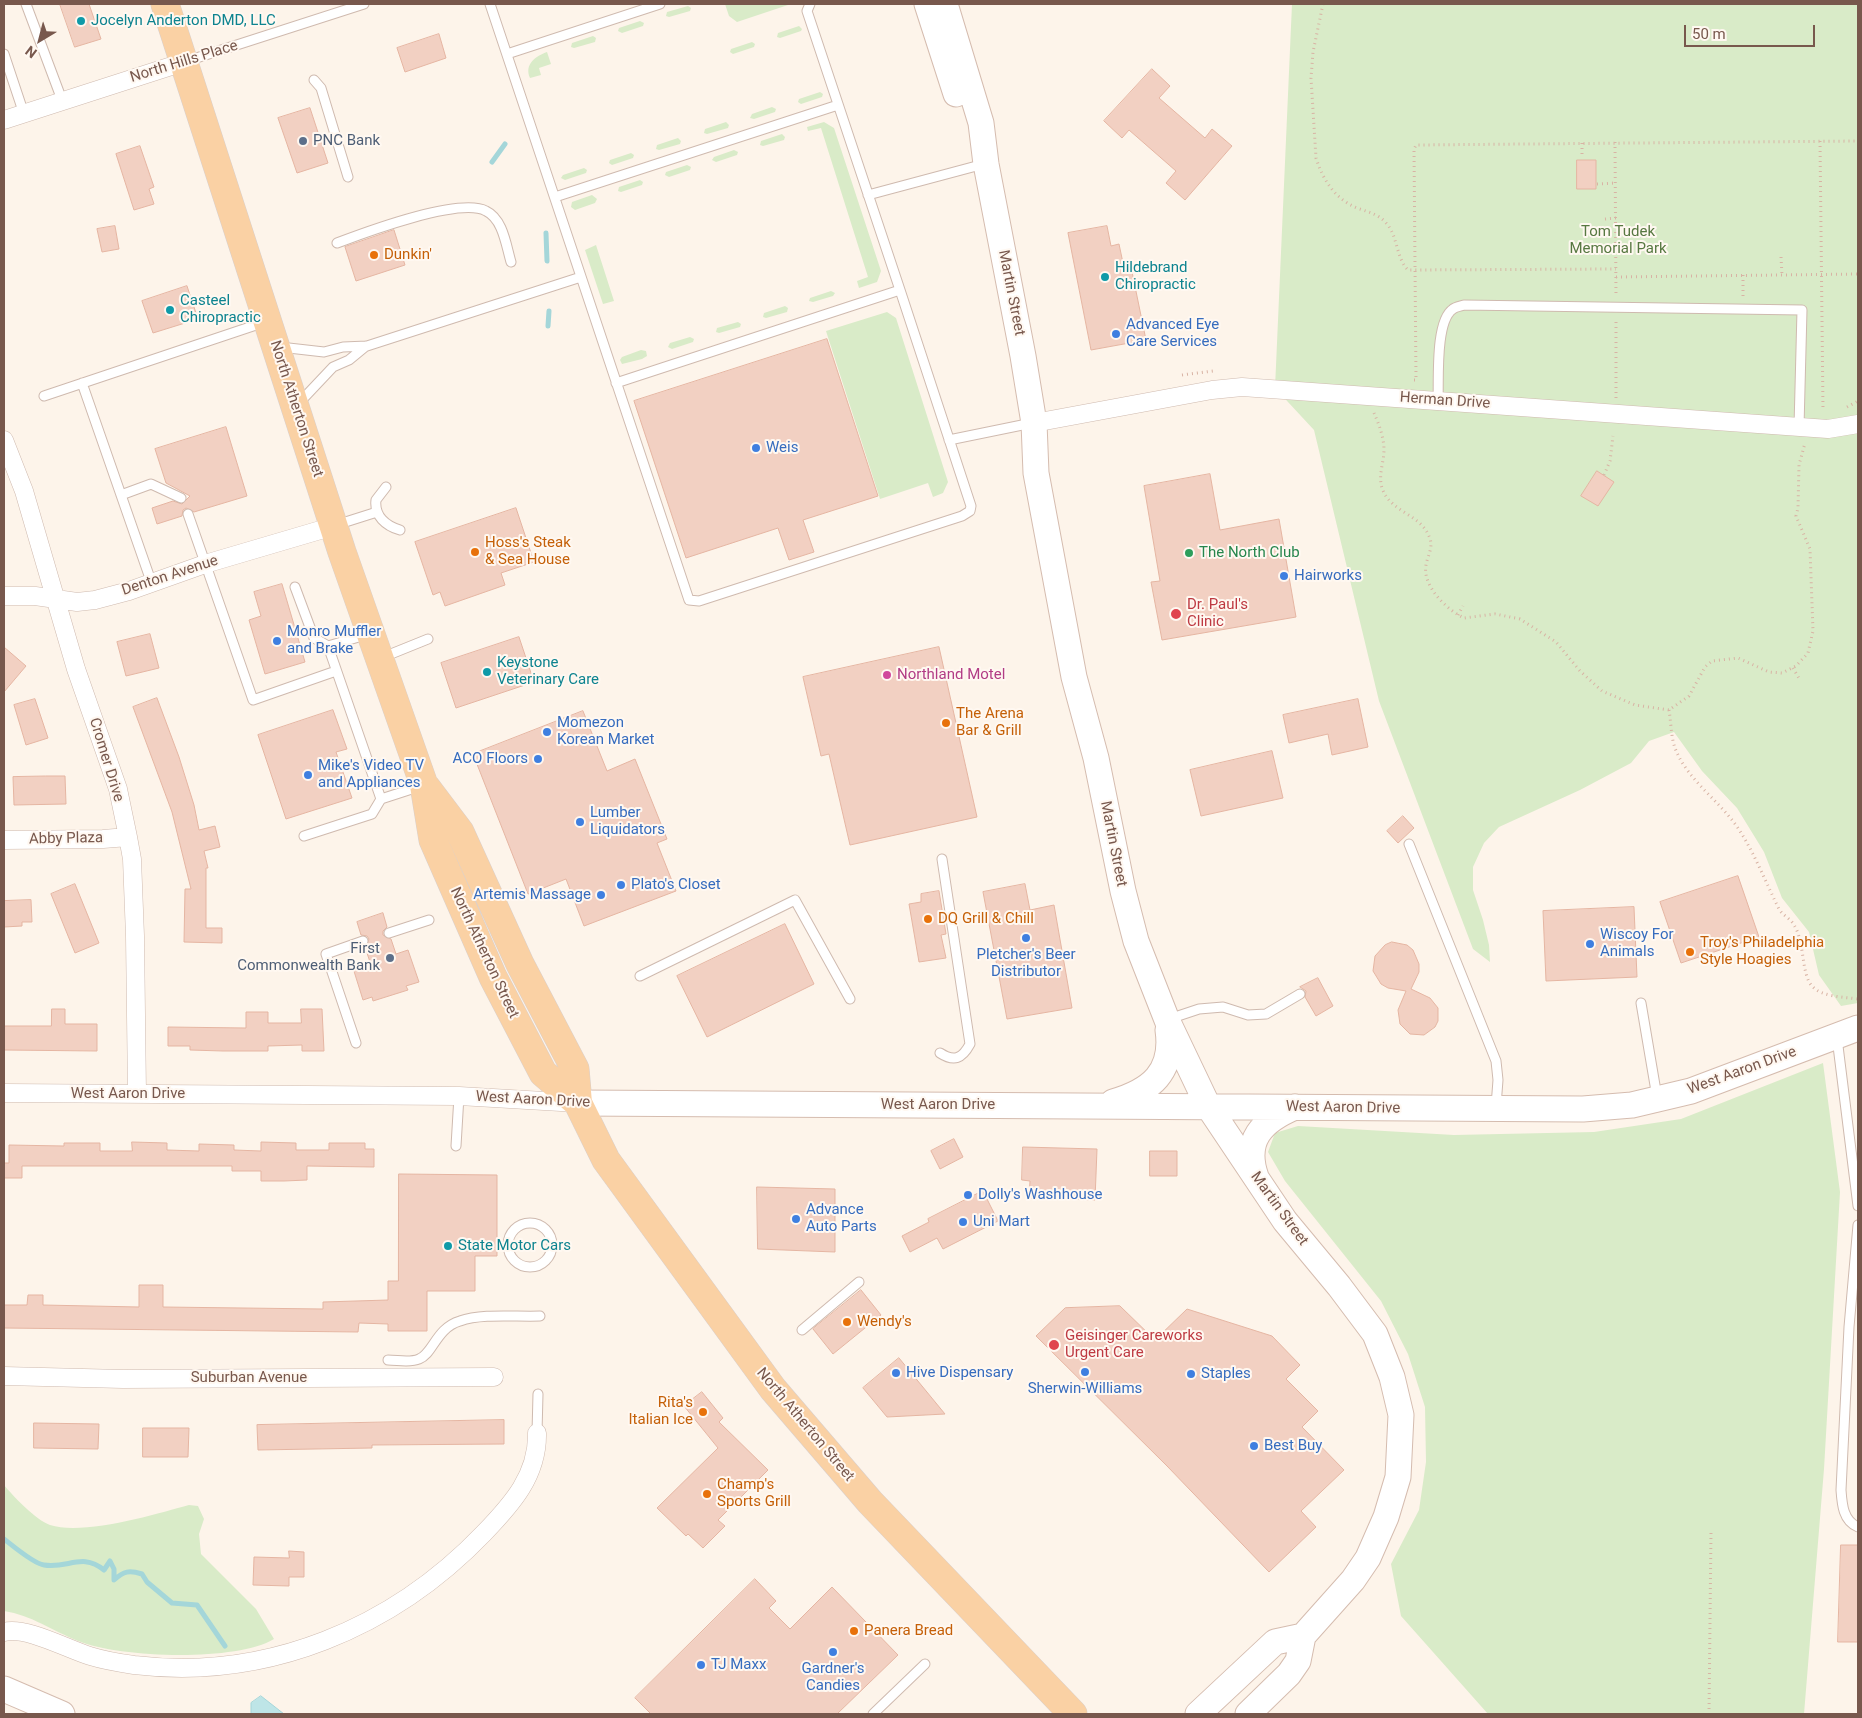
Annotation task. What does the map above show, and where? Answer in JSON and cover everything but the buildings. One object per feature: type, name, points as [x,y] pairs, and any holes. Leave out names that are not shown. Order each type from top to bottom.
[{"type":"main road","name":"North Atherton Street","points":[[165,4],[334,526],[379,660],[424,784],[433,840],[492,977],[543,1073],[578,1103],[606,1160],[773,1389],[870,1502],[1073,1714]]},
{"type":"street","name":"Martin Street","points":[[927,4],[962,110],[986,164]]},
{"type":"street","name":"Martin Street","points":[[946,4],[981,123],[986,164],[1034,423],[1048,454],[1053,474],[1091,677],[1096,758],[1128,914],[1148,975],[1208,1106],[1285,1221],[1344,1292],[1375,1334],[1392,1378],[1401,1415],[1398,1477],[1381,1529],[1368,1558],[1353,1580],[1303,1636],[1300,1654],[1293,1668],[1248,1714]]},
{"type":"street","name":"North Hills Place","points":[[4,120],[184,62]]},
{"type":"street","name":"Herman Drive","points":[[1034,423],[1212,390],[1242,387],[1438,400],[1802,433],[1858,424]]},
{"type":"street","name":"Cromer Drive","points":[[4,440],[24,491],[76,668],[118,789],[128,836],[132,859],[137,1094]]},
{"type":"street","name":"Denton Avenue","points":[[4,596],[35,596],[57,601],[94,600],[152,584],[205,564],[334,526]]},
{"type":"street","name":"Abby Plaza","points":[[4,840],[128,836]]},
{"type":"street","points":[[1100,1106],[1131,1096],[1163,1072],[1167,1064],[1170,1042],[1167,1020]]},
{"type":"street","name":"West Aaron Drive","points":[[4,1093],[460,1096],[578,1103],[1582,1109],[1658,1100],[1721,1080],[1848,1032]]},
{"type":"street","points":[[1258,1182],[1251,1163],[1251,1153],[1259,1132],[1273,1118],[1296,1107]]},
{"type":"street","name":"Suburban Avenue","points":[[4,1376],[124,1379],[494,1377]]},
{"type":"street","points":[[4,1632],[20,1631],[92,1657],[135,1665],[208,1668],[249,1663],[316,1646],[367,1623],[395,1606],[436,1578],[462,1556],[505,1511],[523,1484],[537,1452],[537,1433]]},
{"type":"street","points":[[1198,1714],[1275,1642],[1303,1636]]},
{"type":"street","points":[[4,1689],[62,1714]]},
{"type":"lane","points":[[26,4],[62,100]]},
{"type":"lane","name":"North Hills Place","points":[[184,62],[364,4]]},
{"type":"lane","points":[[490,4],[687,597],[693,602],[967,514],[971,506],[807,11],[810,4]]},
{"type":"lane","points":[[507,54],[660,4]]},
{"type":"lane","points":[[4,54],[24,114]]},
{"type":"lane","points":[[314,80],[320,88],[348,177]]},
{"type":"lane","points":[[555,197],[838,105]]},
{"type":"lane","points":[[868,195],[986,164]]},
{"type":"lane","points":[[337,243],[438,211],[473,207],[487,211],[496,219],[502,230],[511,262]]},
{"type":"lane","points":[[276,347],[324,352],[343,347],[367,346],[581,277]]},
{"type":"lane","points":[[616,383],[900,290]]},
{"type":"lane","points":[[1438,400],[1441,332],[1444,319],[1453,309],[1464,305],[1802,310],[1802,433]]},
{"type":"lane","points":[[44,396],[267,321]]},
{"type":"lane","points":[[296,407],[333,367],[349,360],[367,346]]},
{"type":"lane","points":[[82,384],[152,584]]},
{"type":"lane","points":[[949,440],[1034,423]]},
{"type":"lane","points":[[121,495],[151,484],[181,498]]},
{"type":"lane","points":[[386,487],[376,500],[377,512],[387,524],[400,530]]},
{"type":"lane","points":[[334,526],[377,512]]},
{"type":"lane","points":[[188,514],[253,700],[336,671]]},
{"type":"lane","points":[[295,587],[314,638],[328,646],[381,799]]},
{"type":"lane","points":[[328,646],[370,633]]},
{"type":"lane","points":[[379,660],[428,639]]},
{"type":"lane","points":[[304,836],[372,814],[381,799],[424,784]]},
{"type":"lane","points":[[1409,844],[1496,1061],[1498,1080],[1496,1109]]},
{"type":"lane","points":[[940,1053],[950,1059],[958,1059],[965,1054],[970,1044],[942,859]]},
{"type":"lane","points":[[640,976],[795,900],[850,999]]},
{"type":"lane","points":[[389,933],[429,920]]},
{"type":"lane","points":[[356,1043],[326,954],[363,942]]},
{"type":"lane","points":[[1167,1020],[1199,1009],[1222,1007],[1248,1016],[1266,1014],[1300,994]]},
{"type":"lane","points":[[1641,1003],[1658,1100]]},
{"type":"lane","points":[[1848,1032],[1858,1206]]},
{"type":"lane","points":[[456,1146],[460,1096]]},
{"type":"lane","points":[[537,1224],[549,1233],[552,1250],[543,1264],[526,1268],[516,1263],[509,1254],[508,1238],[520,1225],[537,1224]]},
{"type":"lane","points":[[1858,1225],[1849,1327],[1840,1490],[1843,1511],[1854,1525],[1858,1527]]},
{"type":"lane","points":[[802,1330],[859,1282]]},
{"type":"lane","points":[[388,1360],[418,1360],[425,1356],[436,1338],[445,1329],[458,1321],[472,1318],[540,1316]]},
{"type":"lane","points":[[537,1433],[536,1410],[538,1394]]},
{"type":"lane","points":[[873,1714],[925,1664]]},
{"type":"path","points":[[1323,4],[1313,52],[1311,78],[1316,158],[1320,171],[1327,184],[1341,199],[1373,213],[1386,223],[1394,235],[1405,267],[1416,271],[1616,269]]},
{"type":"path","points":[[1820,141],[1823,410]]},
{"type":"path","points":[[1416,380],[1414,149],[1416,145],[1858,141]]},
{"type":"path","points":[[1615,142],[1616,299]]},
{"type":"path","points":[[1582,143],[1582,158]]},
{"type":"path","points":[[1597,184],[1615,183]]},
{"type":"path","points":[[1605,219],[1616,218]]},
{"type":"path","points":[[1781,257],[1782,275]]},
{"type":"path","points":[[1616,277],[1858,274]]},
{"type":"path","points":[[1743,276],[1743,285]]},
{"type":"path","points":[[1616,318],[1616,404]]},
{"type":"path","points":[[1373,407],[1383,444],[1380,479],[1382,488],[1395,506],[1423,525],[1431,541],[1426,565],[1426,578],[1436,594],[1458,615],[1474,618],[1495,614],[1520,619],[1556,642],[1580,672],[1602,691],[1635,705],[1670,710],[1689,696],[1705,667],[1712,661],[1738,658],[1776,674],[1793,668],[1808,653],[1813,631],[1810,548],[1796,516],[1802,433]]},
{"type":"path","points":[[1604,475],[1610,461],[1613,436]]},
{"type":"path","points":[[1458,615],[1463,606]]},
{"type":"path","points":[[1793,668],[1800,680]]},
{"type":"path","points":[[1670,710],[1674,746],[1679,756],[1698,783],[1722,806],[1754,853],[1778,908],[1794,925],[1801,941],[1810,984],[1817,991],[1858,999]]},
{"type":"path","points":[[1709,1714],[1711,1530]]},
{"type":"green space","points":[[725,4],[791,4],[737,22],[729,16]]},
{"type":"green space","name":"Tom Tudek Memorial Park","points":[[1292,4],[1858,4],[1858,1003],[1841,1006],[1819,975],[1809,932],[1782,898],[1764,852],[1737,808],[1702,771],[1674,732],[1649,741],[1631,763],[1580,790],[1499,827],[1484,843],[1473,867],[1473,890],[1489,945],[1490,962],[1473,949],[1379,701],[1314,430],[1275,388]]},
{"type":"green space","points":[[688,6],[691,8],[690,11],[669,17],[666,16],[667,12]]},
{"type":"green space","points":[[640,21],[644,23],[643,26],[622,33],[618,31],[619,28]]},
{"type":"green space","points":[[799,26],[802,29],[801,31],[780,38],[777,37],[778,33]]},
{"type":"green space","points":[[593,36],[596,38],[595,42],[574,48],[571,47],[572,43]]},
{"type":"green space","points":[[752,42],[755,44],[754,47],[733,54],[730,52],[731,49]]},
{"type":"green space","points":[[547,52],[551,64],[539,68],[541,75],[530,78],[529,69],[532,61]]},
{"type":"green space","points":[[820,92],[823,94],[822,97],[801,104],[798,102],[799,99]]},
{"type":"green space","points":[[772,107],[776,109],[775,112],[754,119],[750,118],[752,114]]},
{"type":"green space","points":[[726,122],[729,125],[728,128],[707,134],[704,133],[705,129]]},
{"type":"green space","points":[[824,122],[834,128],[881,271],[877,282],[859,288],[857,281],[868,277],[821,128],[808,131],[807,127]]},
{"type":"green space","points":[[782,134],[785,137],[784,140],[763,146],[760,145],[761,141]]},
{"type":"green space","points":[[678,138],[681,141],[680,144],[659,150],[656,149],[657,145]]},
{"type":"green space","points":[[734,150],[738,152],[737,155],[716,162],[712,160],[714,157]]},
{"type":"green space","points":[[631,153],[634,155],[633,158],[612,165],[609,163],[610,160]]},
{"type":"green space","points":[[687,165],[691,167],[690,170],[669,177],[665,175],[666,172]]},
{"type":"green space","points":[[584,168],[587,170],[586,173],[565,180],[561,178],[563,175]]},
{"type":"green space","points":[[640,180],[643,182],[642,185],[621,192],[618,191],[619,187]]},
{"type":"green space","points":[[592,195],[597,199],[595,203],[575,210],[571,207],[572,202]]},
{"type":"green space","points":[[596,245],[614,301],[603,304],[585,250]]},
{"type":"green space","points":[[831,291],[835,293],[833,296],[813,302],[809,301],[810,298]]},
{"type":"green space","points":[[785,306],[788,308],[787,312],[766,318],[763,317],[764,313]]},
{"type":"green space","points":[[887,312],[896,318],[948,482],[943,493],[933,497],[928,483],[880,499],[826,331]]},
{"type":"green space","points":[[738,322],[741,324],[740,327],[719,333],[716,332],[717,328]]},
{"type":"green space","points":[[690,337],[694,339],[693,342],[672,349],[668,347],[670,343]]},
{"type":"green space","points":[[641,350],[646,351],[647,356],[622,364],[620,360],[622,357]]},
{"type":"green space","points":[[1823,1063],[1840,1192],[1824,1469],[1804,1714],[1488,1714],[1401,1616],[1391,1564],[1419,1510],[1426,1462],[1425,1407],[1408,1354],[1381,1301],[1285,1181],[1268,1152],[1275,1133],[1298,1126],[1454,1135],[1594,1132],[1681,1119]]},
{"type":"green space","points":[[4,1485],[38,1518],[50,1525],[64,1528],[100,1526],[189,1505],[198,1506],[204,1519],[199,1534],[201,1554],[256,1609],[274,1639],[256,1646],[233,1651],[206,1654],[148,1654],[97,1647],[78,1641],[23,1616],[4,1611]]},
{"type":"water","points":[[261,1696],[284,1714],[251,1714],[251,1703]]},
{"type":"waterway","points":[[492,162],[505,144]]},
{"type":"waterway","points":[[546,233],[547,261]]},
{"type":"waterway","points":[[548,326],[549,311]]},
{"type":"waterway","points":[[4,1539],[40,1564],[53,1566],[75,1562],[89,1562],[104,1570],[110,1561],[114,1569],[114,1580],[127,1572],[142,1574],[147,1582],[172,1603],[197,1605],[225,1646]]},
{"type":"place","name":"Jocelyn Anderton DMD, LLC","points":[[81,21]]},
{"type":"place","name":"PNC Bank","points":[[303,141]]},
{"type":"place","name":"Dunkin'","points":[[374,255]]},
{"type":"place","name":"Hildebrand Chiropractic","points":[[1105,277]]},
{"type":"place","name":"Casteel Chiropractic","points":[[170,310]]},
{"type":"place","name":"Advanced Eye Care Services","points":[[1116,334]]},
{"type":"place","name":"Weis","points":[[756,448]]},
{"type":"place","name":"Hoss's Steak & Sea House","points":[[475,552]]},
{"type":"place","name":"The North Club","points":[[1189,553]]},
{"type":"place","name":"Hairworks","points":[[1284,576]]},
{"type":"place","name":"Dr. Paul's Clinic","points":[[1176,614]]},
{"type":"place","name":"Monro Muffler and Brake","points":[[277,641]]},
{"type":"place","name":"Keystone Veterinary Care","points":[[487,672]]},
{"type":"place","name":"Northland Motel","points":[[887,675]]},
{"type":"place","name":"The Arena Bar & Grill","points":[[946,723]]},
{"type":"place","name":"Momezon Korean Market","points":[[547,732]]},
{"type":"place","name":"ACO Floors","points":[[538,759]]},
{"type":"place","name":"Mike's Video TV and Appliances","points":[[308,775]]},
{"type":"place","name":"Lumber Liquidators","points":[[580,822]]},
{"type":"place","name":"Plato's Closet","points":[[621,885]]},
{"type":"place","name":"Artemis Massage","points":[[601,895]]},
{"type":"place","name":"DQ Grill & Chill","points":[[928,919]]},
{"type":"place","name":"Pletcher's Beer Distributor","points":[[1026,938]]},
{"type":"place","name":"Wiscoy For Animals","points":[[1590,944]]},
{"type":"place","name":"Troy's Philadelphia Style Hoagies","points":[[1690,952]]},
{"type":"place","name":"First Commonwealth Bank","points":[[390,958]]},
{"type":"place","name":"Dolly's Washhouse","points":[[968,1195]]},
{"type":"place","name":"Advance Auto Parts","points":[[796,1219]]},
{"type":"place","name":"Uni Mart","points":[[963,1222]]},
{"type":"place","name":"State Motor Cars","points":[[448,1246]]},
{"type":"place","name":"Wendy's","points":[[847,1322]]},
{"type":"place","name":"Geisinger Careworks Urgent Care","points":[[1054,1345]]},
{"type":"place","name":"Sherwin-Williams","points":[[1085,1372]]},
{"type":"place","name":"Hive Dispensary","points":[[896,1373]]},
{"type":"place","name":"Staples","points":[[1191,1374]]},
{"type":"place","name":"Rita's Italian Ice","points":[[703,1412]]},
{"type":"place","name":"Best Buy","points":[[1254,1446]]},
{"type":"place","name":"Champ's Sports Grill","points":[[707,1494]]},
{"type":"place","name":"Panera Bread","points":[[854,1631]]},
{"type":"place","name":"Gardner's Candies","points":[[833,1652]]},
{"type":"place","name":"TJ Maxx","points":[[701,1665]]}]
